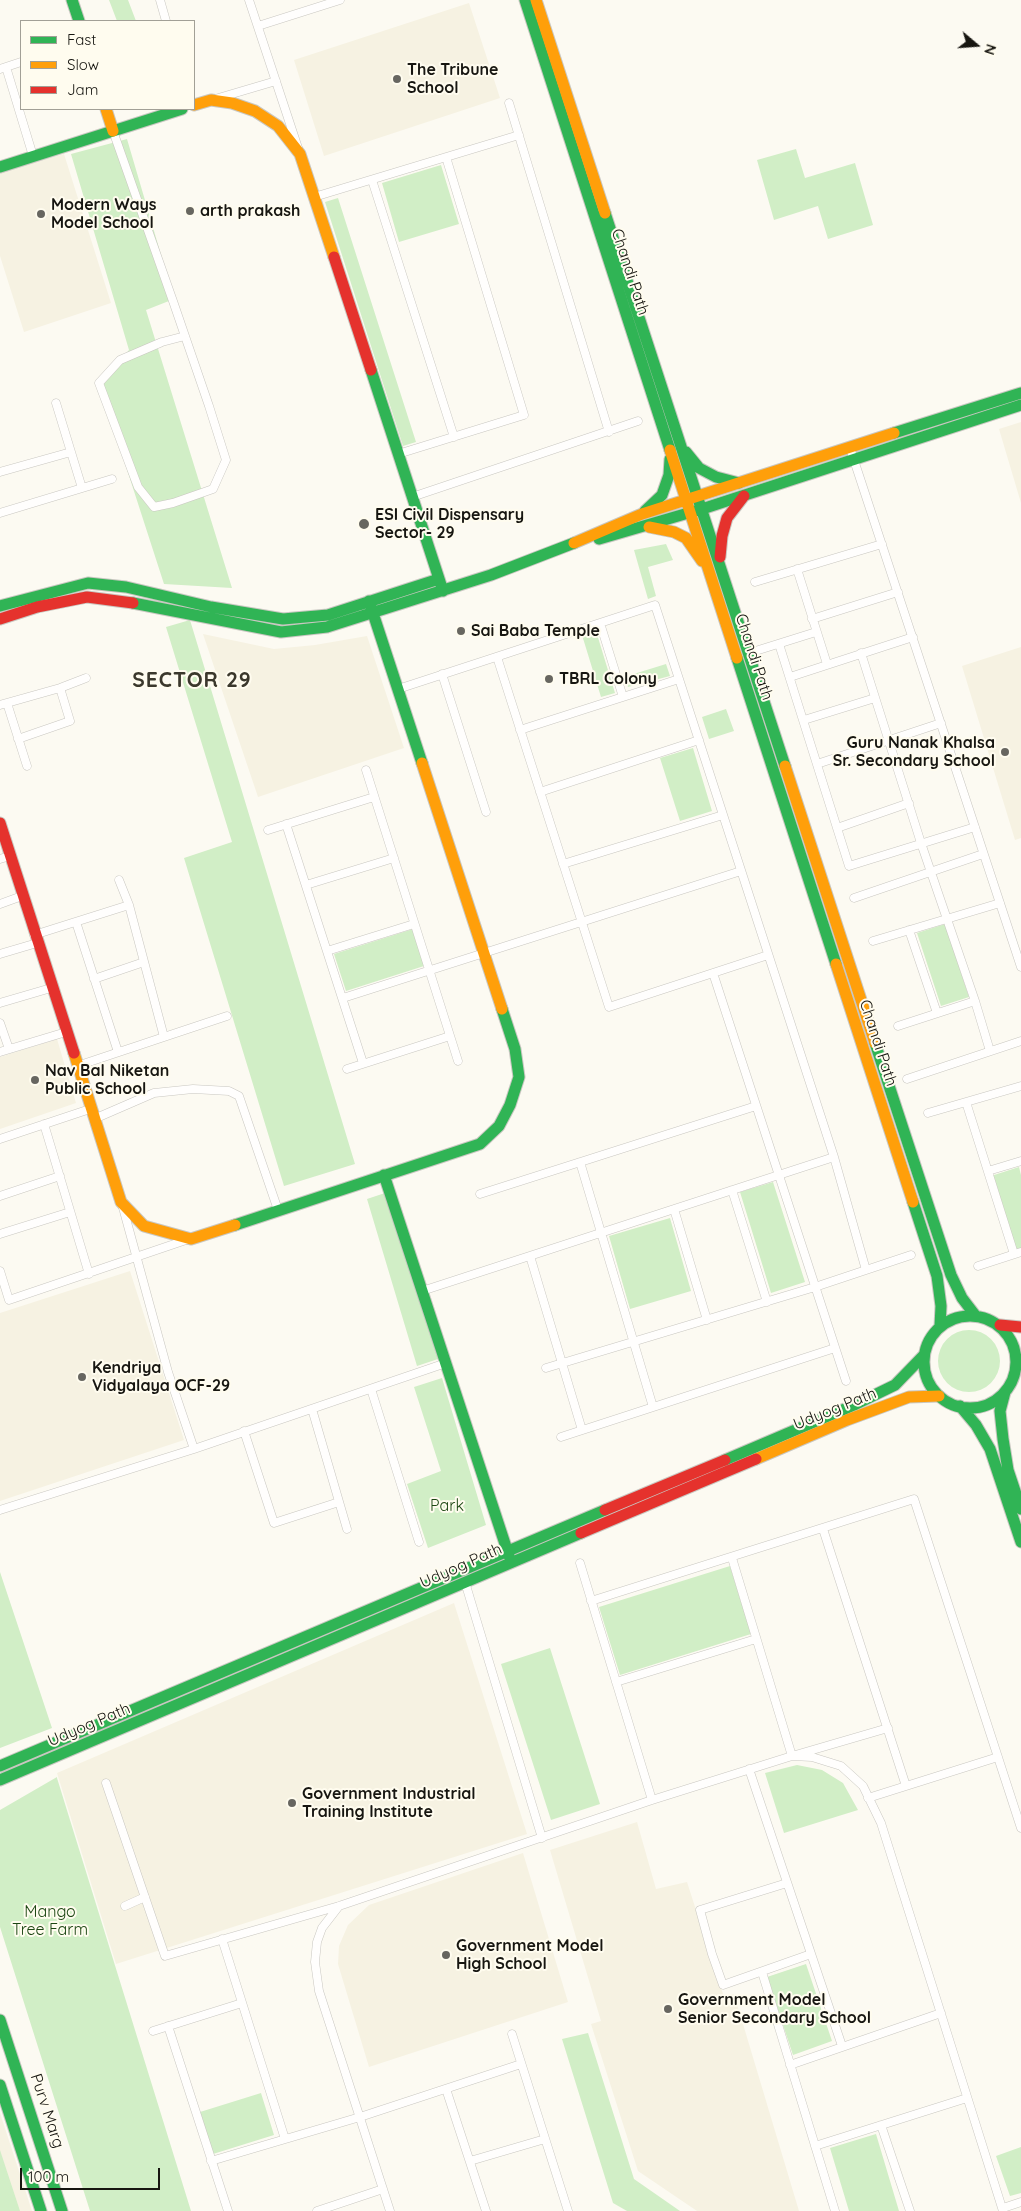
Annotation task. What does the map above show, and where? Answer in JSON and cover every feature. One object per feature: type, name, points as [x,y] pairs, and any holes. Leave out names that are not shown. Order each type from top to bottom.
[{"type":"main road","points":[[72,0],[79,20]]},
{"type":"main road","name":"Chandi Path","points":[[525,0],[676,448]]},
{"type":"main road","name":"Chandi Path","points":[[536,0],[696,511],[708,570],[937,1276],[941,1306],[940,1326]]},
{"type":"main road","points":[[195,105],[211,100],[232,103],[255,111],[278,126],[300,154],[443,591]]},
{"type":"main road","points":[[106,110],[113,131]]},
{"type":"main road","points":[[0,166],[179,110]]},
{"type":"main road","points":[[1,613],[88,584],[126,587],[211,607],[283,620],[328,615],[371,607],[443,591],[491,576],[566,547],[642,514],[1021,393]]},
{"type":"main road","points":[[566,547],[647,527],[1021,405]]},
{"type":"main road","points":[[642,514],[662,495],[676,448],[699,468],[716,477],[739,483]]},
{"type":"main road","points":[[720,565],[722,536],[727,518],[744,496]]},
{"type":"main road","name":"Chandi Path","points":[[696,511],[720,565],[951,1275],[962,1298],[974,1315]]},
{"type":"main road","points":[[647,527],[674,532],[686,538],[708,570]]},
{"type":"main road","points":[[371,607],[439,579]]},
{"type":"main road","points":[[0,823],[5,857],[22,896],[121,1202],[144,1226],[191,1239],[480,1144],[499,1126],[510,1106],[519,1077],[515,1049],[371,607]]},
{"type":"main road","points":[[384,1175],[509,1556]]},
{"type":"main road","points":[[1005,1392],[993,1402],[978,1407],[960,1406],[947,1402],[932,1389],[927,1377],[924,1355],[931,1337],[940,1326],[945,1322],[965,1315],[974,1315],[1000,1325],[1021,1327]]},
{"type":"main road","points":[[1000,1325],[1011,1340],[1016,1352],[1018,1368],[1005,1392],[1000,1411],[1008,1470],[1021,1509]]},
{"type":"main road","name":"Udyog Path","points":[[0,1780],[465,1582],[509,1556],[854,1405],[895,1385],[924,1355]]},
{"type":"main road","name":"Udyog Path","points":[[0,1766],[509,1556],[848,1420],[909,1397],[939,1396]]},
{"type":"main road","points":[[960,1406],[976,1425],[990,1449],[1021,1542]]},
{"type":"main road","name":"Purv Marg","points":[[0,2020],[62,2211]]},
{"type":"main road","points":[[0,2085],[41,2211]]},
{"type":"street","points":[[160,0],[166,20]]},
{"type":"street","points":[[249,0],[300,154]]},
{"type":"street","points":[[258,26],[340,0]]},
{"type":"street","points":[[20,62],[3,68],[33,156]]},
{"type":"street","points":[[211,100],[276,81]]},
{"type":"street","points":[[509,103],[609,432]]},
{"type":"street","points":[[113,131],[185,336],[226,460],[213,489],[173,503],[154,507],[138,487],[99,383],[120,360],[162,342],[185,336]]},
{"type":"street","points":[[314,197],[519,135]]},
{"type":"street","points":[[398,454],[524,415],[446,157]]},
{"type":"street","points":[[372,180],[454,437]]},
{"type":"street","points":[[56,403],[82,488]]},
{"type":"street","points":[[412,497],[638,421]]},
{"type":"street","points":[[850,448],[983,854],[1019,954],[1021,967]]},
{"type":"street","points":[[0,472],[71,452]]},
{"type":"street","points":[[0,513],[112,479]]},
{"type":"street","points":[[755,582],[882,544]]},
{"type":"street","points":[[797,569],[827,664]]},
{"type":"street","points":[[812,619],[898,592]]},
{"type":"street","points":[[398,689],[655,606],[834,1157],[866,1270]]},
{"type":"street","points":[[600,623],[623,697]]},
{"type":"street","points":[[749,654],[816,632]]},
{"type":"street","points":[[790,677],[913,637]]},
{"type":"street","points":[[778,644],[804,720],[849,866],[975,827]]},
{"type":"street","points":[[861,653],[921,843],[948,918],[990,1051]]},
{"type":"street","points":[[497,657],[609,1007],[768,955]]},
{"type":"street","points":[[442,674],[486,812]]},
{"type":"street","points":[[26,766],[18,740],[3,704],[60,688],[86,678]]},
{"type":"street","points":[[520,730],[679,679]]},
{"type":"street","points":[[18,740],[70,721],[60,688]]},
{"type":"street","points":[[804,720],[875,698]]},
{"type":"street","points":[[817,764],[941,723]]},
{"type":"street","points":[[540,792],[699,740]]},
{"type":"street","points":[[366,770],[458,1061]]},
{"type":"street","points":[[268,830],[374,797]]},
{"type":"street","points":[[837,828],[909,803]]},
{"type":"street","points":[[563,864],[723,815]]},
{"type":"street","points":[[286,824],[363,1063]]},
{"type":"street","points":[[854,898],[983,854]]},
{"type":"street","points":[[306,885],[394,858]]},
{"type":"street","points":[[343,998],[741,871]]},
{"type":"street","points":[[119,880],[129,905],[164,1037]]},
{"type":"street","points":[[0,904],[22,896]]},
{"type":"street","points":[[873,941],[1000,903]]},
{"type":"street","points":[[0,954],[76,922],[129,905]]},
{"type":"street","points":[[76,922],[118,1052]]},
{"type":"street","points":[[327,951],[414,924]]},
{"type":"street","points":[[909,930],[937,1013]]},
{"type":"street","points":[[94,978],[144,962]]},
{"type":"street","points":[[713,973],[846,1381]]},
{"type":"street","points":[[0,1003],[52,988]]},
{"type":"street","points":[[898,1026],[975,1001]]},
{"type":"street","points":[[77,1066],[227,1016]]},
{"type":"street","points":[[0,1023],[9,1049]]},
{"type":"street","points":[[0,1052],[66,1032]]},
{"type":"street","points":[[347,1069],[450,1036]]},
{"type":"street","points":[[907,1079],[1021,1041]]},
{"type":"street","points":[[928,1113],[1021,1086]]},
{"type":"street","points":[[0,1139],[44,1124],[92,1114],[154,1093],[202,1090],[229,1091],[240,1096],[278,1210]]},
{"type":"street","points":[[966,1102],[988,1171],[1018,1253],[978,1266]]},
{"type":"street","points":[[480,1194],[756,1106]]},
{"type":"street","points":[[44,1124],[89,1274]]},
{"type":"street","points":[[422,1291],[834,1157]]},
{"type":"street","points":[[988,1171],[1021,1161]]},
{"type":"street","points":[[580,1162],[653,1407]]},
{"type":"street","points":[[0,1196],[60,1176]]},
{"type":"street","points":[[732,1190],[767,1302]]},
{"type":"street","points":[[121,1202],[168,1372],[194,1449]]},
{"type":"street","points":[[674,1209],[707,1320]]},
{"type":"street","points":[[0,1234],[70,1212]]},
{"type":"street","points":[[0,1271],[2,1284],[9,1300],[191,1239]]},
{"type":"street","points":[[546,1368],[815,1288],[911,1255]]},
{"type":"street","points":[[530,1256],[582,1430]]},
{"type":"street","points":[[561,1437],[835,1348]]},
{"type":"street","points":[[0,1510],[194,1449],[446,1363]]},
{"type":"street","points":[[371,1389],[419,1542]]},
{"type":"street","points":[[312,1409],[347,1529]]},
{"type":"street","points":[[244,1431],[274,1523],[339,1502]]},
{"type":"street","points":[[592,1601],[823,1530],[914,1499],[1021,1828]]},
{"type":"street","points":[[823,1530],[906,1786]]},
{"type":"street","points":[[732,1558],[792,1756]]},
{"type":"street","points":[[580,1563],[652,1800]]},
{"type":"street","points":[[465,1582],[542,1838]]},
{"type":"street","points":[[616,1682],[756,1639]]},
{"type":"street","points":[[106,1782],[165,1956],[339,1906],[652,1800],[888,1728]]},
{"type":"street","points":[[792,1756],[812,1757],[841,1766],[864,1786],[881,1823],[1003,2210],[1021,2202]]},
{"type":"street","points":[[868,1798],[998,1757]]},
{"type":"street","points":[[749,1769],[842,2046]]},
{"type":"street","points":[[787,1883],[700,1910],[707,1939],[723,1985],[811,1954]]},
{"type":"street","points":[[125,1906],[145,1897]]},
{"type":"street","points":[[339,1906],[322,1928],[315,1962],[320,1991],[390,2211]]},
{"type":"street","points":[[222,1939],[285,2139]]},
{"type":"street","points":[[762,1972],[835,2211]]},
{"type":"street","points":[[153,2031],[242,2004]]},
{"type":"street","points":[[790,2065],[941,2013]]},
{"type":"street","points":[[168,2026],[228,2211]]},
{"type":"street","points":[[512,2034],[568,2211]]},
{"type":"street","points":[[211,2161],[360,2117],[522,2064]]},
{"type":"street","points":[[446,2089],[486,2211]]},
{"type":"street","points":[[815,2146],[967,2098]]},
{"type":"street","points":[[881,2125],[910,2211]]},
{"type":"street","points":[[470,2161],[545,2139]]},
{"type":"street","points":[[317,2211],[383,2190]]},
{"type":"shaded area","name":"The Tribune School","points":[[469,3],[500,98],[324,156],[294,60]]},
{"type":"shaded area","name":"Modern Ways Model School","points":[[64,154],[111,303],[24,332],[0,256],[0,172]]},
{"type":"shaded area","points":[[1021,422],[1021,503],[999,429]]},
{"type":"shaded area","points":[[203,634],[274,649],[315,645],[367,636],[404,748],[258,797]]},
{"type":"shaded area","name":"Guru Nanak Khalsa Sr. Secondary School","points":[[1021,647],[1021,838],[1015,840],[962,666]]},
{"type":"shaded area","name":"Nav Bal Niketan Public School","points":[[57,1039],[76,1103],[0,1129],[0,1057]]},
{"type":"shaded area","name":"Kendriya Vidyalaya OCF-29","points":[[130,1271],[184,1440],[0,1501],[0,1313]]},
{"type":"shaded area","name":"Government Industrial Training Institute","points":[[454,1603],[527,1834],[116,1964],[57,1773]]},
{"type":"shaded area","name":"Government Model Senior Secondary School","points":[[637,1822],[656,1889],[687,1882],[724,1997],[734,1994],[799,2211],[697,2211],[638,2171],[591,2024],[601,2021],[550,1850]]},
{"type":"shaded area","name":"Government Model High School","points":[[523,1853],[568,2002],[369,2067],[338,1964],[339,1946],[348,1925],[369,1905]]},
{"type":"shaded area","points":[[0,2113],[32,2211],[0,2211]]},
{"type":"green space","points":[[109,0],[128,0],[136,20],[117,20]]},
{"type":"green space","points":[[127,139],[174,299],[146,310],[232,588],[164,584],[99,383],[129,350],[71,154]]},
{"type":"green space","points":[[796,149],[805,178],[855,163],[873,225],[828,239],[818,206],[774,220],[757,160]]},
{"type":"green space","points":[[441,165],[459,224],[399,242],[382,183]]},
{"type":"green space","points":[[338,198],[416,442],[403,446],[325,202]]},
{"type":"green space","points":[[666,544],[673,560],[648,567],[656,596],[648,599],[634,550]]},
{"type":"green space","points":[[190,620],[355,1164],[284,1186],[184,858],[232,842],[166,627]]},
{"type":"green space","points":[[596,631],[615,693],[601,697],[582,635]]},
{"type":"green space","points":[[666,664],[670,676],[628,687],[624,677]]},
{"type":"green space","points":[[726,709],[734,731],[709,739],[702,717]]},
{"type":"green space","points":[[693,748],[712,811],[680,821],[660,758]]},
{"type":"green space","points":[[945,924],[969,997],[941,1006],[917,933]]},
{"type":"green space","points":[[413,929],[424,966],[346,991],[334,954]]},
{"type":"green space","points":[[1019,1167],[1021,1175],[1021,1248],[1015,1250],[991,1176]]},
{"type":"green space","points":[[773,1182],[805,1282],[771,1293],[740,1192]]},
{"type":"green space","points":[[385,1193],[438,1359],[417,1366],[367,1199]]},
{"type":"green space","points":[[670,1218],[691,1291],[630,1309],[609,1236]]},
{"type":"green space","points":[[969,1330],[981,1333],[991,1339],[997,1349],[1000,1361],[997,1373],[991,1383],[981,1389],[969,1392],[957,1389],[947,1383],[941,1373],[938,1361],[941,1349],[947,1339],[957,1333]]},
{"type":"green space","name":"Park","points":[[442,1378],[486,1525],[428,1548],[407,1484],[441,1471],[414,1387]]},
{"type":"green space","points":[[730,1566],[751,1634],[620,1675],[599,1607]]},
{"type":"green space","points":[[0,1572],[52,1728],[0,1748]]},
{"type":"green space","points":[[550,1648],[600,1804],[551,1820],[501,1664]]},
{"type":"green space","points":[[797,1765],[822,1770],[843,1783],[858,1810],[784,1833],[765,1773]]},
{"type":"green space","name":"Mango Tree Farm","points":[[57,1777],[191,2211],[90,2211],[0,1927],[0,1810]]},
{"type":"green space","points":[[806,1964],[832,2041],[793,2055],[767,1977]]},
{"type":"green space","points":[[588,2033],[634,2179],[680,2211],[627,2211],[613,2203],[562,2039]]},
{"type":"green space","points":[[261,2093],[274,2135],[213,2154],[200,2112]]},
{"type":"green space","points":[[876,2134],[899,2211],[849,2211],[830,2148]]},
{"type":"green space","points":[[1021,2147],[1021,2193],[1010,2196],[996,2156]]},
{"type":"green space","points":[[0,2150],[20,2211],[0,2211]]},
{"type":"traffic: fast","points":[[72,0],[79,20]]},
{"type":"traffic: fast","points":[[525,0],[670,450]]},
{"type":"traffic: fast","points":[[0,167],[179,110]]},
{"type":"traffic: fast","points":[[605,213],[785,766]]},
{"type":"traffic: fast","points":[[371,370],[443,591]]},
{"type":"traffic: fast","points":[[894,433],[1021,393]]},
{"type":"traffic: fast","points":[[599,539],[702,509],[1021,405]]},
{"type":"traffic: fast","points":[[686,452],[699,468],[716,477],[739,483]]},
{"type":"traffic: fast","points":[[645,511],[662,495],[669,475],[670,459]]},
{"type":"traffic: fast","points":[[133,603],[281,632],[327,627],[491,575],[574,543]]},
{"type":"traffic: fast","points":[[0,606],[88,583],[126,587],[211,607],[283,619],[328,615],[439,579]]},
{"type":"traffic: fast","points":[[369,601],[422,763]]},
{"type":"traffic: fast","points":[[737,658],[836,964]]},
{"type":"traffic: fast","points":[[235,1225],[480,1144],[499,1126],[510,1105],[519,1077],[515,1049],[502,1009]]},
{"type":"traffic: fast","points":[[875,1043],[951,1275],[962,1298],[975,1315]]},
{"type":"traffic: fast","points":[[384,1175],[509,1556]]},
{"type":"traffic: fast","points":[[913,1202],[937,1276],[941,1306],[940,1326]]},
{"type":"traffic: fast","points":[[970,1316],[988,1319],[1003,1329],[1013,1344],[1016,1362],[1013,1380],[1003,1395],[988,1405],[970,1408],[952,1405],[937,1395],[927,1380],[924,1362],[927,1344],[937,1329],[952,1319],[970,1316]]},
{"type":"traffic: fast","points":[[725,1460],[854,1405],[895,1385],[924,1355]]},
{"type":"traffic: fast","points":[[1005,1392],[1000,1411],[1003,1439],[1008,1470],[1021,1509]]},
{"type":"traffic: fast","points":[[960,1406],[976,1425],[990,1449],[1021,1542]]},
{"type":"traffic: fast","points":[[0,1766],[605,1510]]},
{"type":"traffic: fast","points":[[0,1780],[581,1533]]},
{"type":"traffic: fast","points":[[0,2020],[62,2211]]},
{"type":"traffic: fast","points":[[0,2085],[41,2211]]},
{"type":"traffic: slow","points":[[536,0],[605,213]]},
{"type":"traffic: slow","points":[[195,105],[211,100],[232,103],[255,111],[278,126],[300,154],[334,257]]},
{"type":"traffic: slow","points":[[106,110],[113,131]]},
{"type":"traffic: slow","points":[[574,543],[642,514],[894,433]]},
{"type":"traffic: slow","points":[[670,450],[737,658]]},
{"type":"traffic: slow","points":[[649,527],[674,532],[686,538],[702,561]]},
{"type":"traffic: slow","points":[[422,763],[502,1009]]},
{"type":"traffic: slow","points":[[785,766],[875,1043]]},
{"type":"traffic: slow","points":[[836,964],[913,1202]]},
{"type":"traffic: slow","points":[[74,1053],[121,1202],[144,1226],[191,1239],[235,1225]]},
{"type":"traffic: slow","points":[[756,1459],[847,1420],[909,1397],[939,1396]]},
{"type":"traffic: jam","points":[[334,257],[371,370]]},
{"type":"traffic: jam","points":[[720,557],[722,536],[727,518],[744,496]]},
{"type":"traffic: jam","points":[[0,619],[37,607],[87,597],[133,603]]},
{"type":"traffic: jam","points":[[0,823],[74,1053]]},
{"type":"traffic: jam","points":[[1000,1325],[1021,1327]]},
{"type":"traffic: jam","points":[[581,1533],[756,1459]]},
{"type":"traffic: jam","points":[[605,1510],[725,1460]]},
{"type":"place","name":"The Tribune School","points":[[397,79]]},
{"type":"place","name":"arth prakash","points":[[190,211]]},
{"type":"place","name":"Modern Ways Model School","points":[[41,214]]},
{"type":"place","name":"ESI Civil Dispensary Sector- 29","points":[[364,524]]},
{"type":"place","name":"Sai Baba Temple","points":[[461,631]]},
{"type":"place","name":"TBRL Colony","points":[[549,679]]},
{"type":"place","name":"Guru Nanak Khalsa Sr. Secondary School","points":[[1005,752]]},
{"type":"place","name":"Nav Bal Niketan Public School","points":[[35,1080]]},
{"type":"place","name":"Kendriya Vidyalaya OCF-29","points":[[82,1377]]},
{"type":"place","name":"Government Industrial Training Institute","points":[[292,1803]]},
{"type":"place","name":"Government Model High School","points":[[446,1955]]},
{"type":"place","name":"Government Model Senior Secondary School","points":[[668,2009]]},
{"type":"district","name":"SECTOR 29","points":[[192,681]]}]
